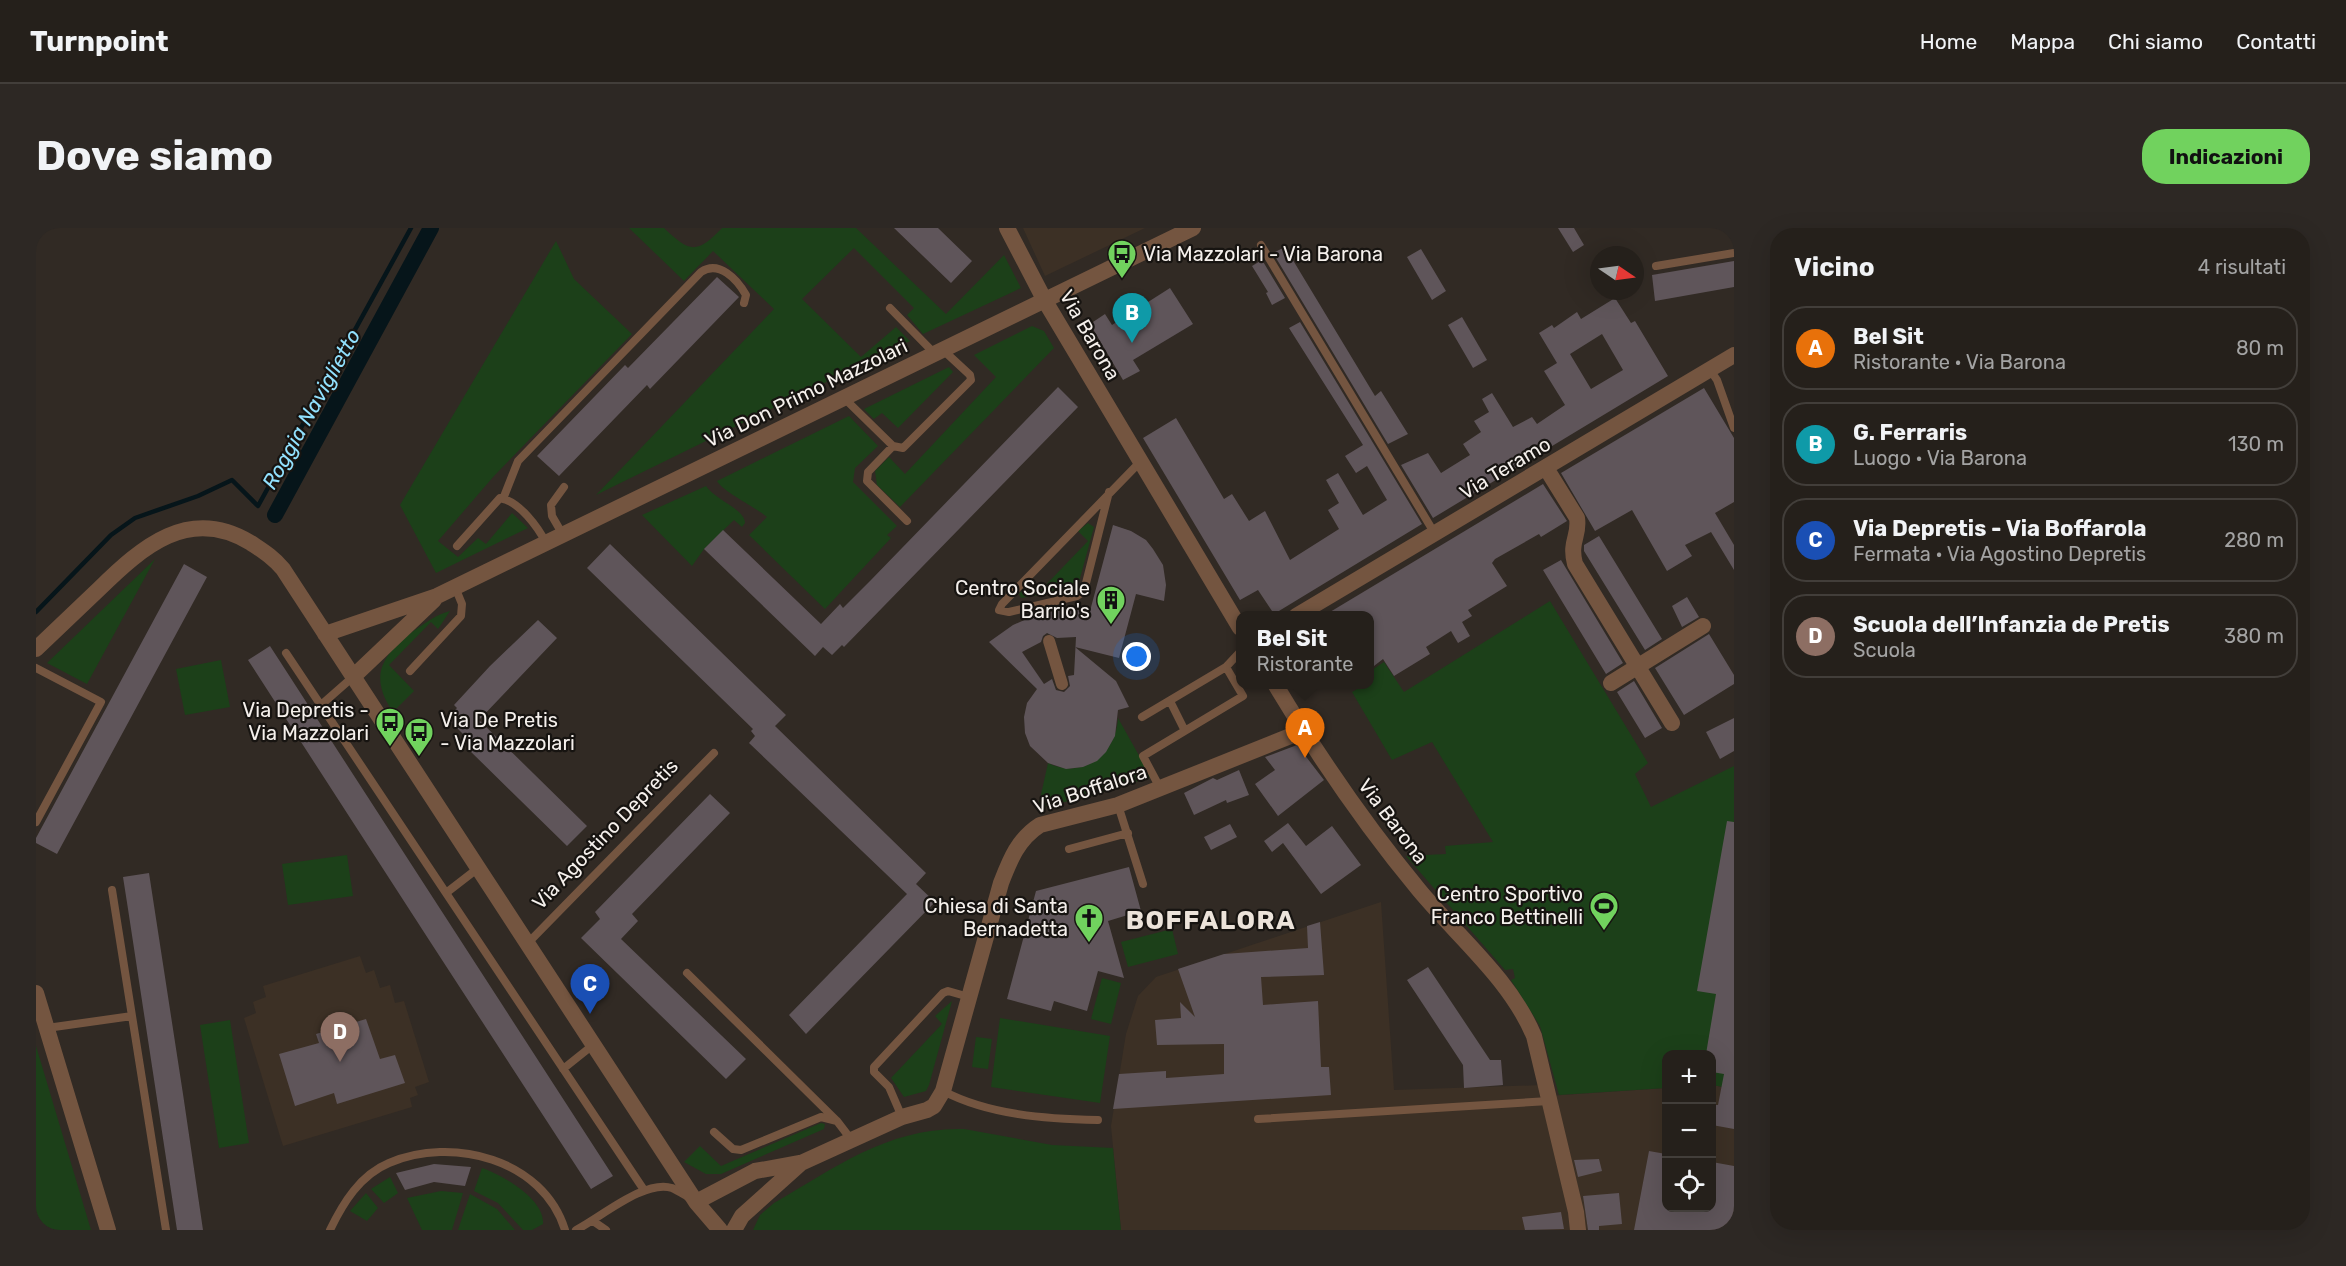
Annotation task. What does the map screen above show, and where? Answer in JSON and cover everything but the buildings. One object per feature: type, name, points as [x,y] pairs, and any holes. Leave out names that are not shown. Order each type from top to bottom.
[{"type":"street","name":"Via Barona","points":[[1007,228],[1045,301],[1236,621]]},
{"type":"street","name":"Via Don Primo Mazzolari","points":[[325,634],[437,596],[1193,228]]},
{"type":"street","name":"Via Teramo","points":[[1303,611],[1734,355]]},
{"type":"street","points":[[1546,468],[1577,518],[1579,527],[1571,549],[1575,564],[1672,723]]},
{"type":"street","name":"Via Agostino Depretis","points":[[36,649],[146,547],[163,537],[203,528],[226,532],[269,554],[283,569],[354,676],[477,869],[696,1202],[720,1230]]},
{"type":"street","name":"Via Don Primo Mazzolari","points":[[354,676],[437,596]]},
{"type":"street","points":[[1611,683],[1703,626]]},
{"type":"street","points":[[1049,641],[1062,684]]},
{"type":"street","name":"Via Barona","points":[[1278,689],[1345,792],[1419,890],[1476,952],[1525,1014],[1534,1036],[1576,1212],[1578,1230]]},
{"type":"street","name":"Via Boffalora","points":[[943,1091],[1001,884],[1020,843],[1028,833],[1040,825],[1118,805],[1304,731]]},
{"type":"street","points":[[36,993],[108,1230]]},
{"type":"street","points":[[734,1230],[742,1216],[801,1163],[850,1138],[934,1106],[943,1091]]},
{"type":"street","points":[[696,1202],[754,1171],[801,1163]]},
{"type":"lane","points":[[1261,245],[1436,534]]},
{"type":"lane","points":[[1656,266],[1734,253]]},
{"type":"lane","points":[[503,499],[518,461],[701,272],[711,267],[721,268],[744,290],[746,295],[744,303]]},
{"type":"lane","points":[[844,398],[893,446],[900,449],[906,446],[969,382],[970,375],[939,352],[890,308]]},
{"type":"lane","points":[[1710,370],[1717,380],[1734,428]]},
{"type":"lane","points":[[893,446],[868,472],[867,481],[907,521]]},
{"type":"lane","points":[[1109,492],[1084,591],[1077,596],[1009,612],[999,610],[1002,604],[1109,492],[1140,462]]},
{"type":"lane","points":[[563,535],[552,516],[550,506],[564,487]]},
{"type":"lane","points":[[457,546],[496,500],[503,499],[538,527],[546,543]]},
{"type":"lane","points":[[410,671],[461,616],[462,604],[455,587]]},
{"type":"lane","points":[[286,653],[644,1190]]},
{"type":"lane","points":[[1142,717],[1226,667],[1236,656]]},
{"type":"lane","points":[[1226,667],[1236,684]]},
{"type":"lane","points":[[36,668],[102,702],[36,822]]},
{"type":"lane","points":[[321,705],[354,676]]},
{"type":"lane","points":[[1160,788],[1143,756],[1243,696],[1239,689]]},
{"type":"lane","points":[[1170,701],[1185,731]]},
{"type":"lane","name":"Via Agostino Depretis","points":[[527,944],[714,753]]},
{"type":"lane","points":[[1118,805],[1143,884]]},
{"type":"lane","points":[[1069,849],[1128,833]]},
{"type":"lane","points":[[446,893],[477,869]]},
{"type":"lane","points":[[112,890],[166,1230]]},
{"type":"lane","points":[[687,973],[837,1121],[850,1138]]},
{"type":"lane","points":[[902,1117],[893,1094],[874,1072],[874,1067],[943,993],[948,991],[969,997]]},
{"type":"lane","points":[[47,1028],[132,1016]]},
{"type":"lane","points":[[563,1069],[593,1045]]},
{"type":"lane","points":[[943,1091],[982,1106],[1047,1118],[1098,1120]]},
{"type":"lane","points":[[1258,1119],[1549,1101]]},
{"type":"lane","points":[[714,1132],[736,1151],[816,1118],[837,1121]]},
{"type":"lane","points":[[330,1230],[341,1206],[360,1182],[388,1163],[435,1151],[491,1158],[513,1168],[535,1184],[551,1201],[565,1230]]},
{"type":"lane","name":"Via Agostino Depretis","points":[[576,1230],[644,1190],[656,1186],[671,1187],[696,1202]]},
{"type":"lane","points":[[593,1221],[606,1230]]},
{"type":"shaded area","points":[[1023,228],[1145,228],[1045,276]]},
{"type":"shaded area","points":[[1381,902],[1394,1090],[1543,1085],[1576,1230],[1121,1230],[1111,1126],[1126,1034],[1138,996],[1156,977]]},
{"type":"shaded area","points":[[360,956],[366,973],[374,970],[380,988],[390,985],[395,1003],[404,1001],[429,1082],[415,1087],[418,1095],[410,1098],[412,1107],[283,1146],[244,1018],[256,1013],[253,1002],[266,997],[263,986]]},
{"type":"shaded area","points":[[1716,1086],[1734,1089],[1734,1230],[1579,1230],[1548,1096],[1662,1088],[1662,1212],[1716,1212]]},
{"type":"green space","points":[[629,228],[664,228],[687,246],[693,247],[700,246],[722,228],[856,228],[946,314],[1004,255],[1021,288],[923,334],[907,315],[914,308],[854,248],[802,299],[861,357],[896,327],[910,341],[596,495],[774,309],[713,251],[684,281]]},
{"type":"green space","points":[[556,241],[574,279],[632,334],[494,476],[438,541],[458,557],[478,538],[486,544],[512,513],[528,528],[436,573],[400,505]]},
{"type":"green space","points":[[1032,326],[1044,331],[1054,348],[900,507],[877,485],[875,471],[889,457],[905,474],[996,377],[974,355]]},
{"type":"green space","points":[[949,367],[953,372],[898,428],[882,413],[874,419],[864,409]]},
{"type":"green space","points":[[849,416],[878,446],[855,468],[853,482],[897,526],[887,535],[891,538],[825,609],[749,535],[767,517],[725,489],[717,481]]},
{"type":"green space","points":[[706,486],[740,513],[745,523],[742,527],[734,520],[704,549],[692,566],[642,515]]},
{"type":"green space","points":[[1088,523],[1094,527],[1077,589],[1021,598],[1019,594],[1029,583],[1039,592],[1088,541],[1078,531]]},
{"type":"green space","points":[[155,559],[87,684],[47,663]]},
{"type":"green space","name":"Centro Sportivo Franco Bettinelli","points":[[1550,601],[1648,763],[1635,774],[1651,807],[1734,766],[1734,1089],[1716,1086],[1716,1050],[1662,1050],[1662,1088],[1559,1095],[1540,1026],[1511,980],[1515,978],[1513,969],[1505,970],[1406,856],[1446,854],[1445,846],[1493,842],[1432,742],[1392,760],[1352,692],[1357,689],[1374,689],[1374,668],[1384,662],[1404,692]]},
{"type":"green space","points":[[450,611],[438,629],[431,622],[389,665],[414,691],[393,712],[381,688],[380,678],[386,659],[412,632],[435,617]]},
{"type":"green space","points":[[221,660],[230,707],[185,715],[176,669]]},
{"type":"green space","points":[[1118,718],[1151,777],[1091,796],[1038,808],[1048,763],[1073,768],[1095,761],[1111,743]]},
{"type":"green space","points":[[347,855],[353,896],[288,905],[282,864]]},
{"type":"green space","points":[[1172,929],[1178,954],[1128,967],[1121,942]]},
{"type":"green space","points":[[1102,978],[1121,983],[1111,1024],[1091,1019]]},
{"type":"green space","points":[[952,1001],[926,1091],[904,1097],[891,1078],[942,1024],[935,1016]]},
{"type":"green space","points":[[1000,1018],[1110,1036],[1100,1103],[991,1087]]},
{"type":"green space","points":[[230,1020],[249,1143],[219,1148],[200,1025]]},
{"type":"green space","points":[[976,1037],[992,1039],[988,1069],[972,1067]]},
{"type":"green space","points":[[36,1046],[91,1230],[36,1230]]},
{"type":"green space","points":[[821,1123],[825,1124],[824,1129],[721,1174],[706,1174],[684,1162],[700,1146],[721,1166]]},
{"type":"green space","points":[[964,1129],[1052,1145],[1113,1148],[1121,1230],[753,1230],[760,1215],[774,1203],[864,1152],[911,1135],[937,1130]]},
{"type":"green space","points":[[482,1168],[511,1182],[530,1197],[542,1215],[543,1224],[532,1230],[523,1230],[498,1203],[474,1191]]},
{"type":"green space","points":[[390,1177],[398,1193],[384,1203],[371,1189]]},
{"type":"green space","points":[[441,1191],[463,1193],[452,1230],[422,1230],[407,1198]]},
{"type":"green space","points":[[366,1193],[378,1208],[367,1221],[350,1211]]},
{"type":"green space","points":[[470,1194],[497,1209],[515,1230],[458,1230]]},
{"type":"waterway","name":"Roggia Naviglietto","points":[[36,612],[111,535],[135,518],[198,496],[232,480],[258,506],[411,228]]},
{"type":"waterway","points":[[275,515],[431,228]]},
{"type":"place","name":"Via Mazzolari - Via Barona","points":[[1122,280]]},
{"type":"place","name":"G. Ferraris","points":[[1132,343]]},
{"type":"place","name":"Centro Sociale Barrio's","points":[[1111,626]]},
{"type":"place","name":"Via Depretis - Via Mazzolari","points":[[390,748]]},
{"type":"place","name":"Via De Pretis - Via Mazzolari","points":[[419,758]]},
{"type":"place","name":"Bel Sit","points":[[1305,758]]},
{"type":"place","name":"Centro Sportivo Franco Bettinelli","points":[[1604,932]]},
{"type":"place","name":"Chiesa di Santa Bernadetta","points":[[1089,944]]},
{"type":"place","name":"Via Depretis - Via Boffarola","points":[[590,1014]]},
{"type":"place","name":"Scuola dell’Infanzia de Pretis","points":[[340,1062]]},
{"type":"district","name":"BOFFALORA","points":[[1211,920]]}]
